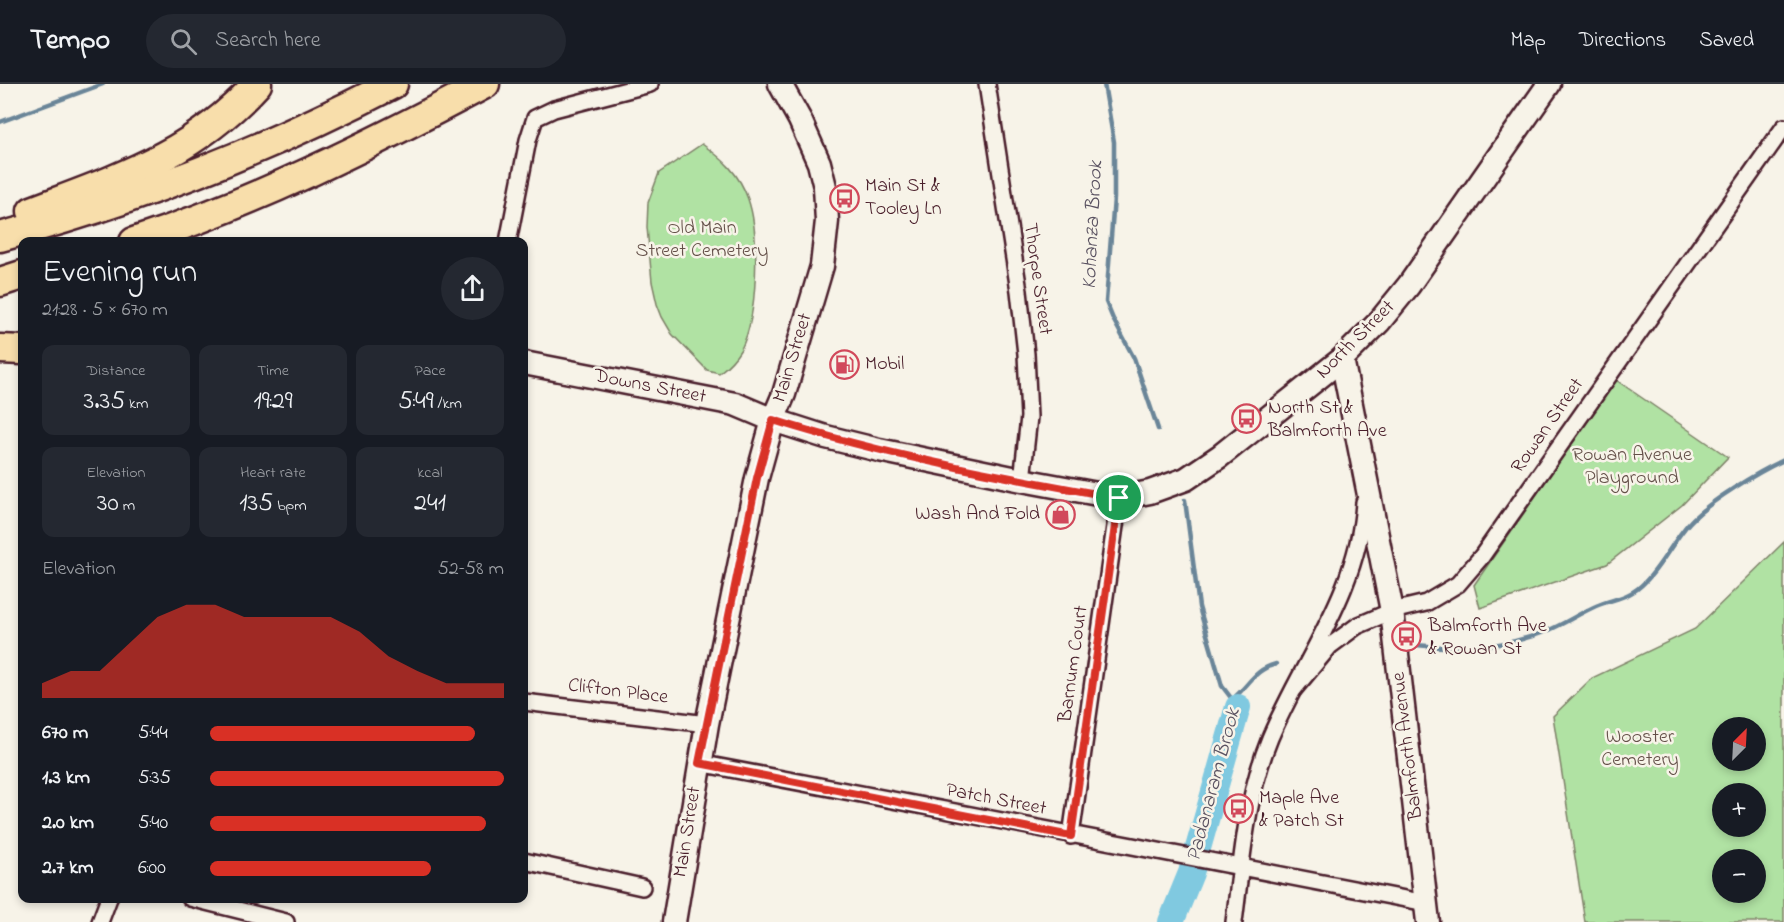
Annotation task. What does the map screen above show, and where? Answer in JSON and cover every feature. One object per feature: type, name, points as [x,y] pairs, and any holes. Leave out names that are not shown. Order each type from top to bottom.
[{"type":"highway","points":[[0,222],[120,178],[165,157],[215,125],[257,84]]},
{"type":"highway","points":[[0,237],[66,219],[204,171],[275,141],[393,84]]},
{"type":"highway","points":[[147,237],[293,179],[363,147],[485,84]]},
{"type":"highway","points":[[0,282],[18,276]]},
{"type":"highway","points":[[0,349],[18,350]]},
{"type":"main road","name":"Main Street","points":[[674,922],[699,763],[757,478],[822,266],[827,221],[825,187],[819,163],[800,120],[780,84]]},
{"type":"main road","name":"North Street","points":[[773,420],[879,450],[1119,498],[1150,492],[1186,479],[1342,359],[1379,322],[1409,285],[1549,84]]},
{"type":"main road","name":"Balmforth Avenue","points":[[1342,359],[1392,611],[1427,913]]},
{"type":"main road","name":"Downs Street","points":[[528,364],[735,404],[773,420]]},
{"type":"street","points":[[509,237],[528,140],[536,118],[554,109],[650,84]]},
{"type":"street","name":"Thorpe Street","points":[[987,84],[1019,291],[1026,354],[1029,417],[1022,480]]},
{"type":"street","name":"Rowan Street","points":[[1294,688],[1330,646],[1357,626],[1392,611],[1426,603],[1458,584],[1482,556],[1784,128]]},
{"type":"street","name":"Rowan Street","points":[[1234,922],[1252,794],[1269,740],[1346,586],[1363,522],[1365,482]]},
{"type":"street","name":"Barnum Court","points":[[1071,836],[1119,498]]},
{"type":"street","name":"Clifton Place","points":[[528,702],[707,724]]},
{"type":"street","name":"Patch Street","points":[[699,763],[1071,836],[1241,866],[1427,913]]},
{"type":"street","points":[[528,862],[642,887]]},
{"type":"street","points":[[100,922],[107,903]]},
{"type":"street","points":[[210,903],[286,922]]},
{"type":"green space","name":"Old Main Street Cemetery","points":[[702,144],[735,174],[744,190],[752,214],[756,253],[754,296],[747,335],[736,356],[719,373],[707,370],[672,334],[662,317],[652,282],[647,227],[648,203],[659,173]]},
{"type":"green space","name":"Rowan Avenue Playground","points":[[1616,380],[1728,457],[1682,505],[1607,564],[1480,608],[1474,585]]},
{"type":"green space","name":"Wooster Cemetery","points":[[1784,542],[1784,922],[1585,922],[1553,716],[1592,678],[1695,629]]},
{"type":"waterway","name":"Kohanza Brook","points":[[0,122],[103,84]]},
{"type":"waterway","name":"Kohanza Brook","points":[[1104,84],[1114,142],[1114,198],[1106,302],[1134,358],[1158,429]]},
{"type":"waterway","name":"Padanaram Brook","points":[[1416,645],[1466,647],[1515,641],[1547,631],[1596,606],[1628,595],[1651,575],[1683,530],[1697,515],[1734,488],[1784,460]]},
{"type":"waterway","name":"Kohanza Brook","points":[[1185,500],[1199,607],[1222,686],[1238,707]]},
{"type":"waterway","name":"Padanaram Brook","points":[[1238,707],[1236,696],[1258,673],[1276,664]]},
{"type":"waterway","name":"Padanaram Brook","points":[[1171,922],[1191,873],[1238,707]]},
{"type":"place","name":"Main St & Tooley Ln","points":[[844,198]]},
{"type":"place","name":"Mobil","points":[[844,364]]},
{"type":"place","name":"North St & Balmforth Ave","points":[[1247,419]]},
{"type":"place","name":"Wash And Fold","points":[[1061,514]]},
{"type":"place","name":"Balmforth Ave & Rowan St","points":[[1407,637]]},
{"type":"place","name":"Maple Ave & Patch St","points":[[1238,809]]},
{"type":"route","points":[[773,420],[879,450],[1119,498],[1071,836],[699,763],[757,478],[773,420]]}]
